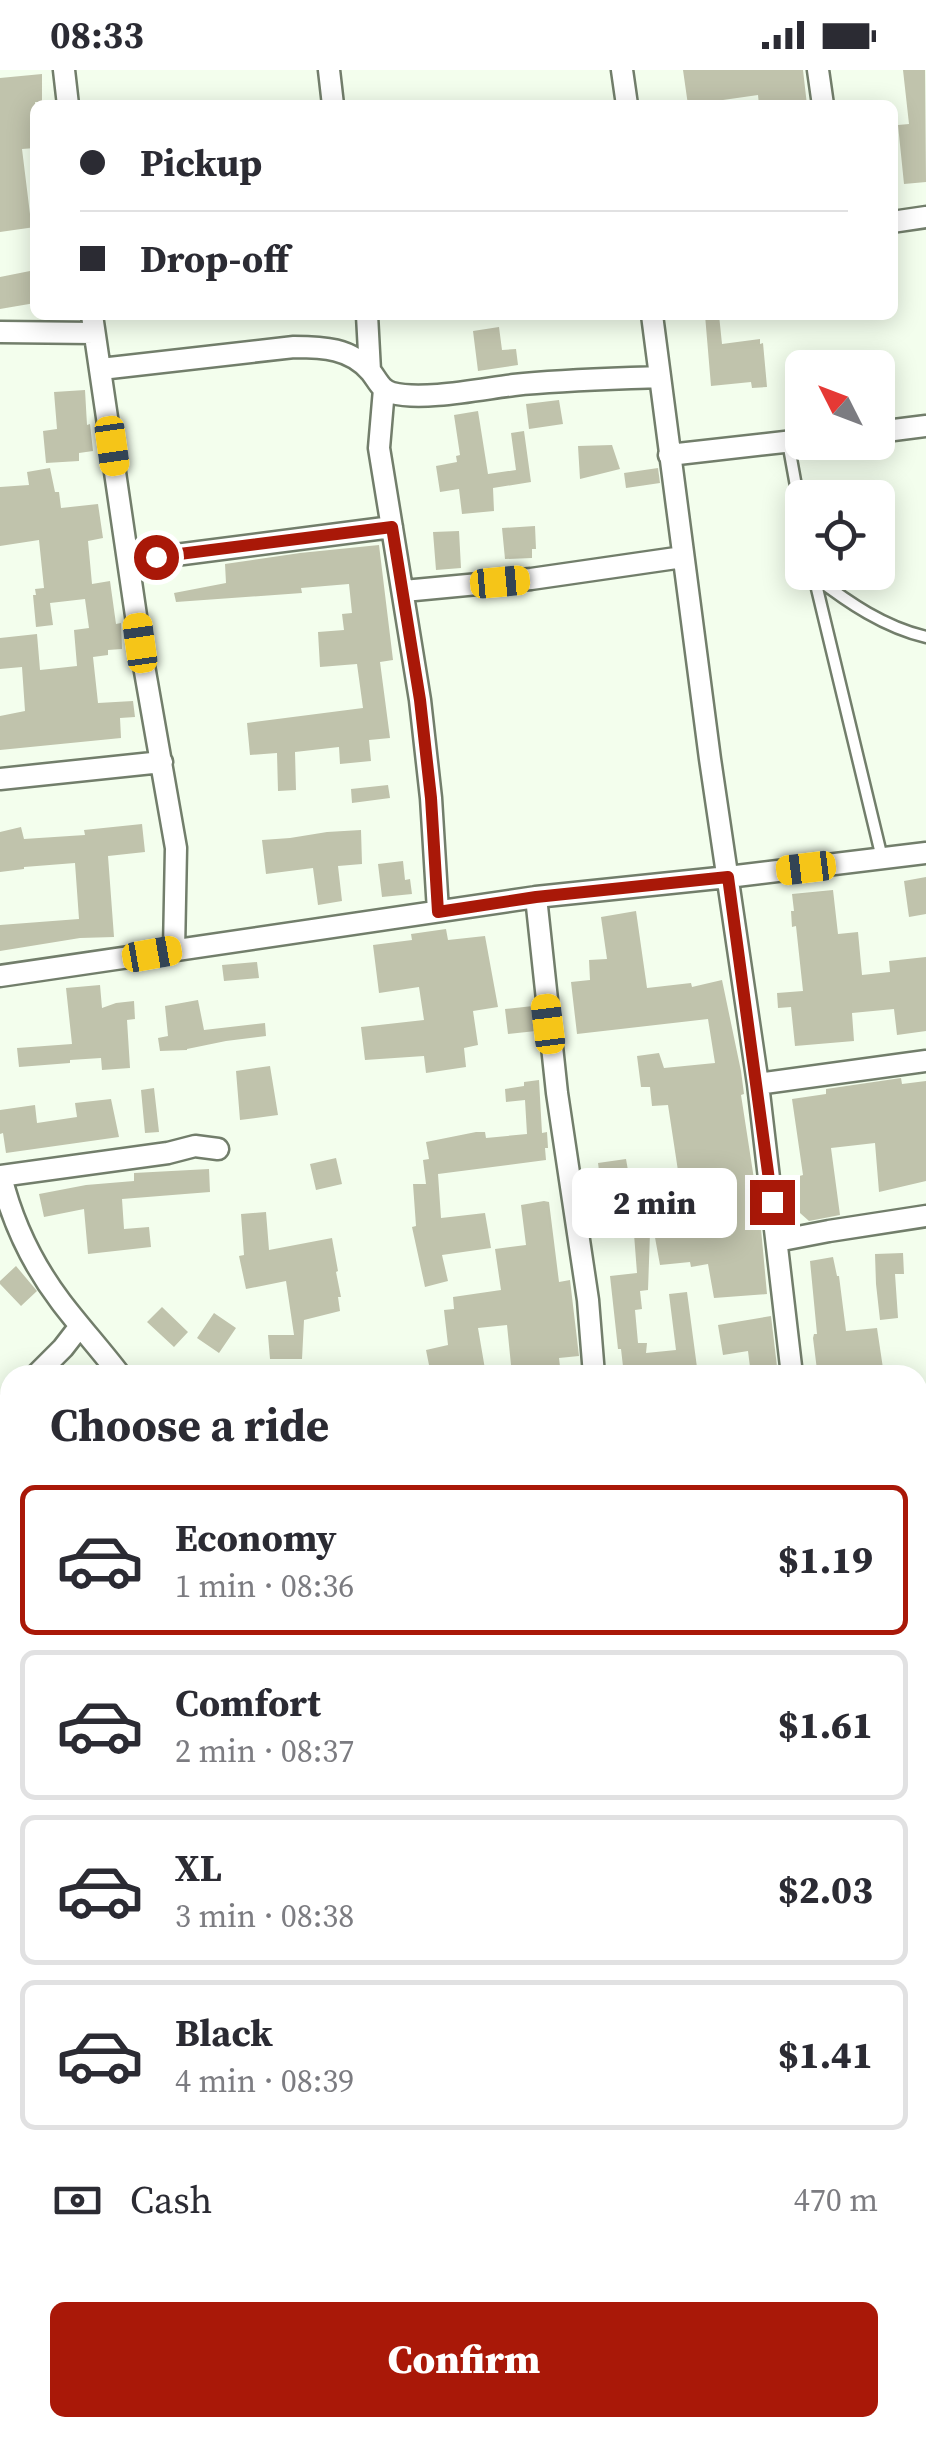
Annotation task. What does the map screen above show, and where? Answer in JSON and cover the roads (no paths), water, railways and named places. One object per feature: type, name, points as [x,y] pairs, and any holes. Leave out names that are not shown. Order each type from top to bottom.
[{"type":"street","points":[[64,70],[67,100]]},
{"type":"street","points":[[329,70],[332,100]]},
{"type":"street","points":[[622,70],[625,100]]},
{"type":"street","points":[[818,70],[822,100]]},
{"type":"street","points":[[898,221],[926,217]]},
{"type":"street","points":[[367,320],[370,372]]},
{"type":"street","points":[[653,320],[710,759],[758,1084],[791,1365]]},
{"type":"street","points":[[0,332],[93,324],[140,643],[176,848],[174,950]]},
{"type":"street","points":[[101,368],[316,347],[345,352],[394,394],[660,377]]},
{"type":"street","points":[[384,389],[379,448],[420,700],[438,912]]},
{"type":"street","points":[[380,428],[396,409],[428,394]]},
{"type":"street","points":[[895,430],[926,426]]},
{"type":"street","points":[[669,456],[785,442]]},
{"type":"street","points":[[130,561],[392,527]]},
{"type":"street","points":[[404,591],[531,579],[683,557]]},
{"type":"street","points":[[0,779],[162,762]]},
{"type":"street","points":[[0,976],[536,897],[926,853]]},
{"type":"street","points":[[536,897],[593,1365]]},
{"type":"street","points":[[758,1084],[926,1061]]},
{"type":"street","points":[[112,1365],[58,1298],[14,1220],[1,1176],[196,1146],[218,1149]]},
{"type":"street","points":[[777,1241],[926,1216]]},
{"type":"street","points":[[45,1365],[80,1326]]},
{"type":"lane","points":[[818,590],[883,860]]},
{"type":"lane","points":[[835,590],[894,627],[926,637]]}]
